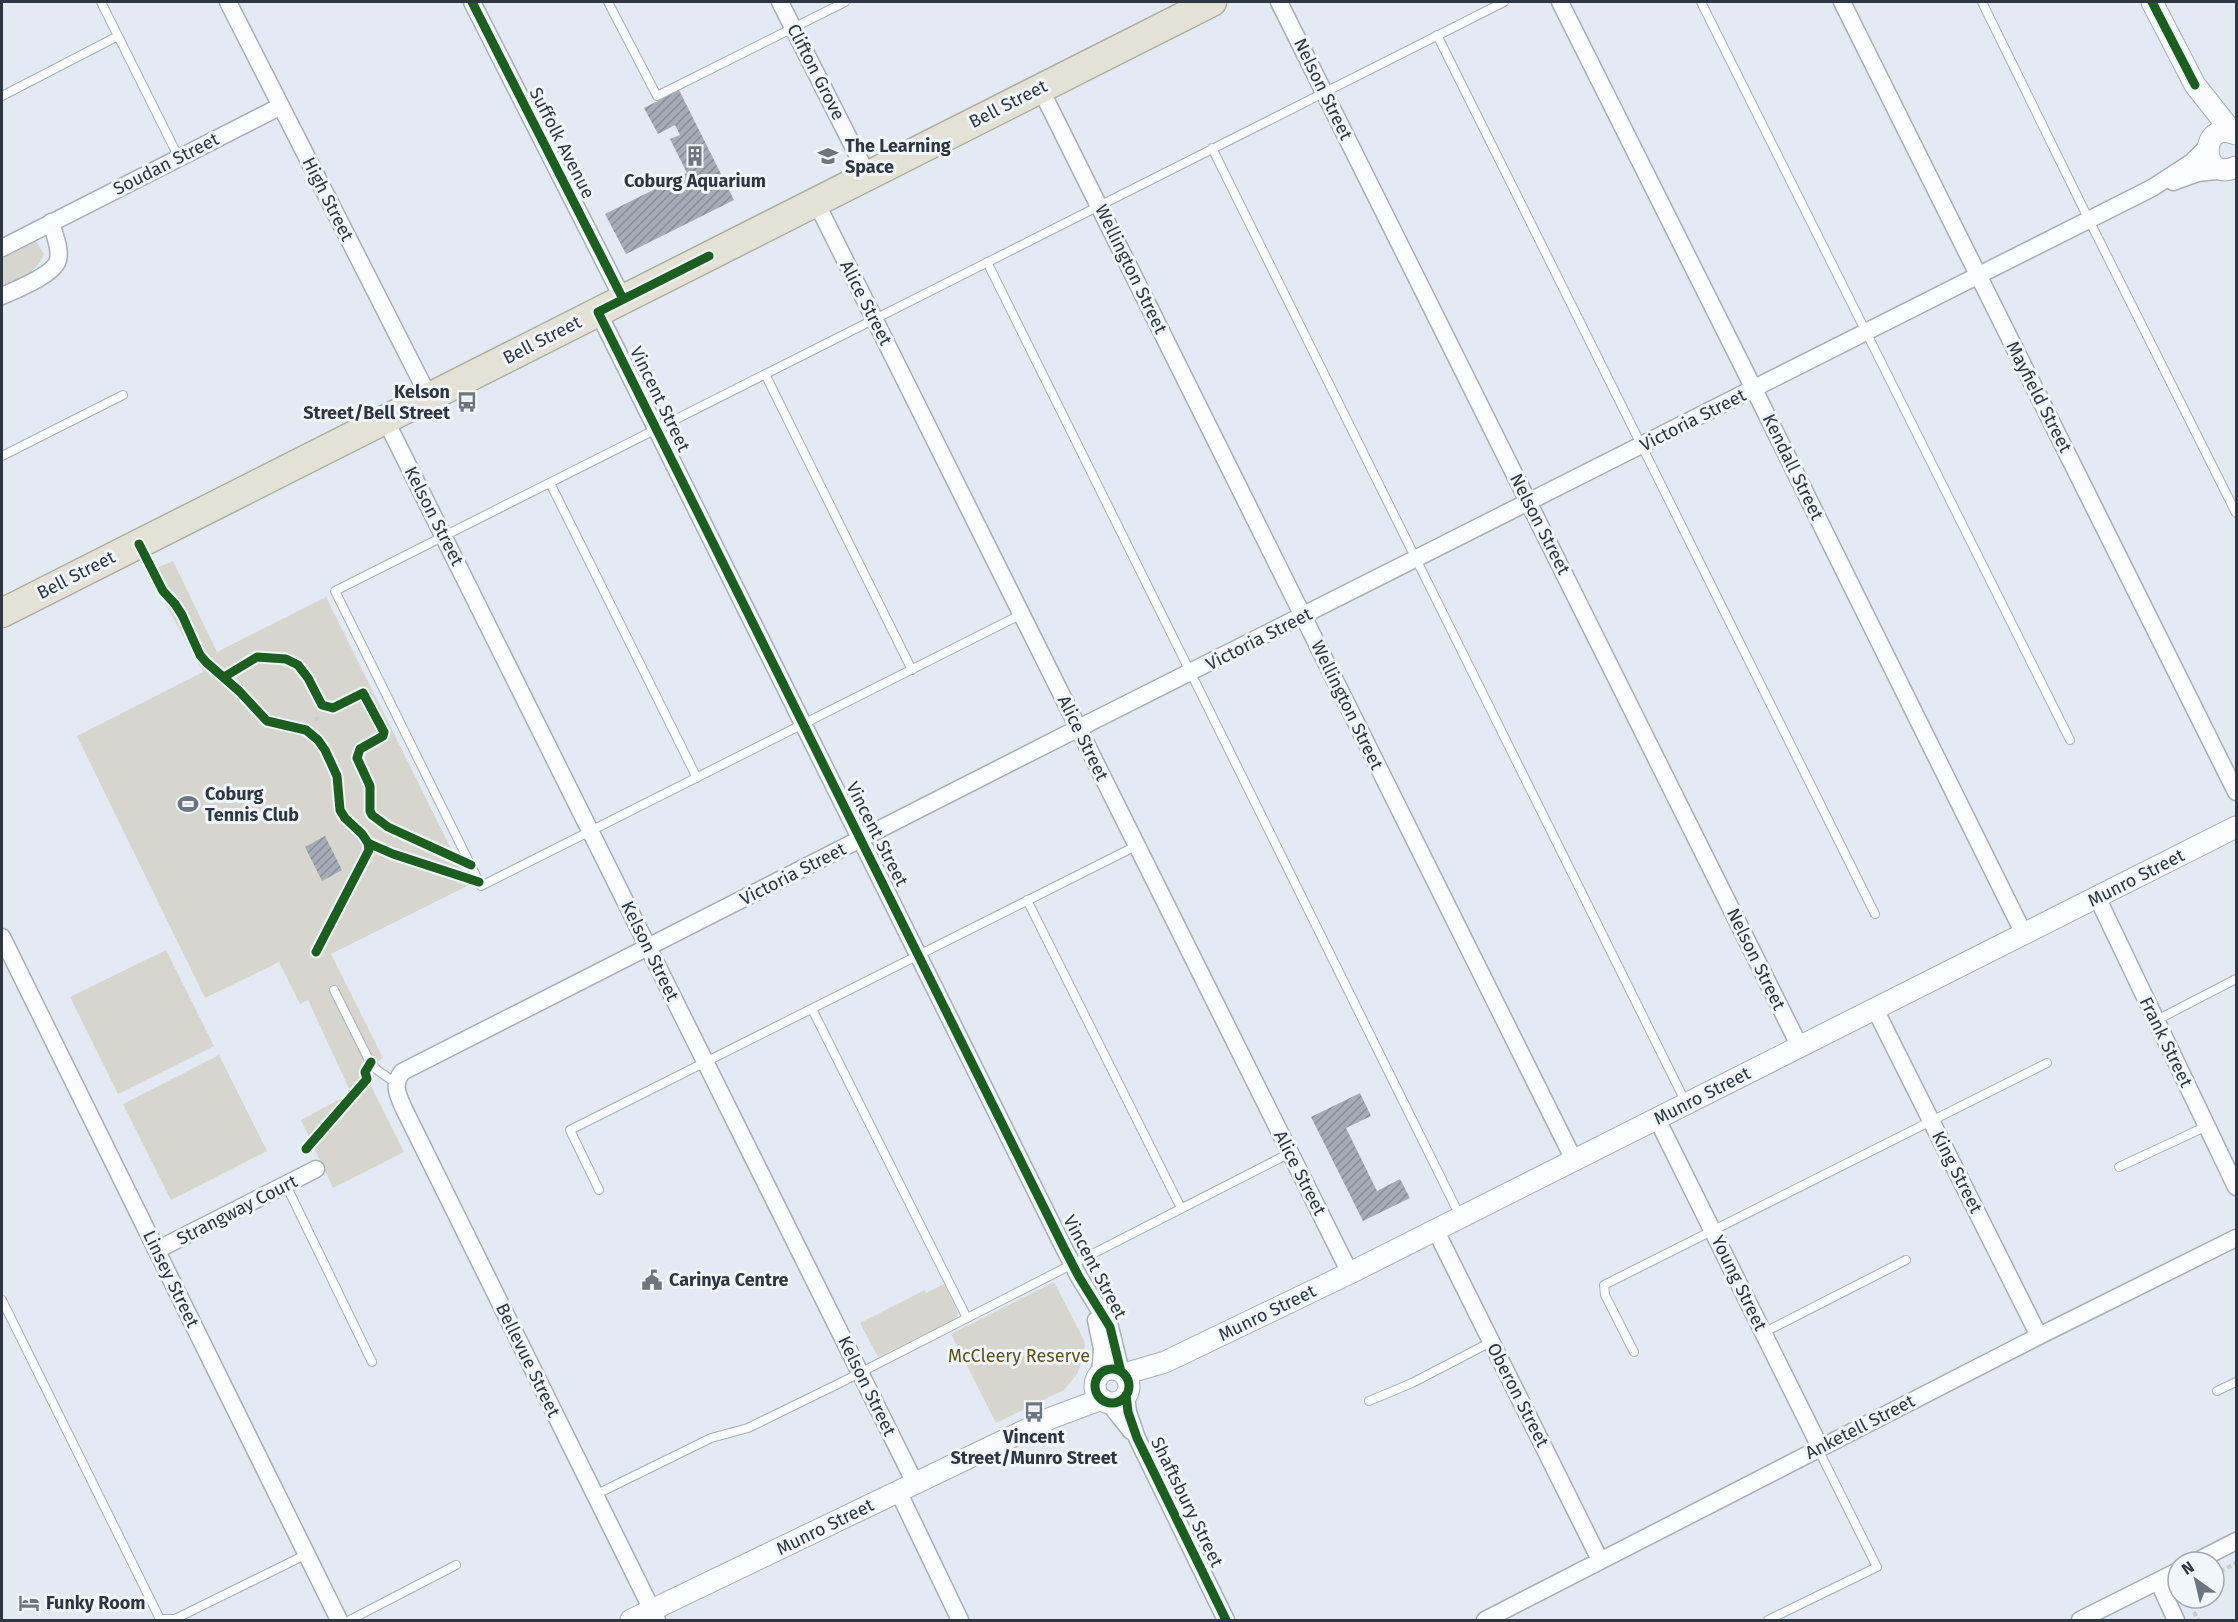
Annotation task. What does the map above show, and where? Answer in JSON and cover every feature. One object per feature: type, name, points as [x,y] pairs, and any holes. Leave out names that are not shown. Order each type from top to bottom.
[{"type":"highway","name":"Bell Street","points":[[2,613],[1212,2]]},
{"type":"street","name":"High Street","points":[[228,2],[429,397]]},
{"type":"street","name":"Suffolk Avenue","points":[[472,2],[610,305]]},
{"type":"street","name":"Clifton Grove","points":[[780,2],[868,176]]},
{"type":"street","name":"Nelson Street","points":[[1279,2],[1800,1047]]},
{"type":"street","name":"Kendall Street","points":[[1560,2],[2024,934]]},
{"type":"street","name":"Mayfield Street","points":[[1842,2],[2236,792]]},
{"type":"street","points":[[2152,2],[2195,85],[2205,122],[2209,159],[2218,168],[2231,172]]},
{"type":"street","points":[[2195,85],[2235,133]]},
{"type":"street","name":"Wellington Street","points":[[1040,88],[1574,1160]]},
{"type":"street","name":"Soudan Street","points":[[2,248],[280,106]]},
{"type":"street","points":[[2208,146],[2216,135],[2222,132],[2235,133]]},
{"type":"street","name":"Victoria Street","points":[[396,1083],[408,1068],[2152,188],[2192,162],[2208,146]]},
{"type":"street","name":"Victoria Street","points":[[2152,188],[2198,174],[2231,172]]},
{"type":"street","name":"Alice Street","points":[[816,202],[1350,1273]]},
{"type":"street","points":[[2,296],[40,277],[58,262],[58,251],[51,222]]},
{"type":"street","name":"Vincent Street","points":[[610,305],[657,430],[1076,1271],[1110,1327],[1113,1386]]},
{"type":"street","name":"Kelson Street","points":[[385,420],[860,1371],[960,1620]]},
{"type":"street","name":"Munro Street","points":[[632,1620],[654,1616],[907,1487],[1436,1231],[2236,827]]},
{"type":"street","name":"Frank Street","points":[[2097,897],[2236,1187]]},
{"type":"street","name":"Linsey Street","points":[[2,938],[339,1620]]},
{"type":"street","name":"King Street","points":[[1875,1009],[2039,1336]]},
{"type":"street","name":"Bellevue Street","points":[[396,1083],[398,1096],[404,1109],[654,1616]]},
{"type":"street","name":"Young Street","points":[[1657,1119],[1819,1448]]},
{"type":"street","name":"Strangway Court","points":[[157,1250],[316,1169]]},
{"type":"street","name":"Oberon Street","points":[[1436,1231],[1600,1560]]},
{"type":"street","name":"Anketell Street","points":[[1487,1620],[1819,1448],[2236,1238]]},
{"type":"street","name":"Shaftsbury Street","points":[[1113,1386],[1128,1412],[1137,1438],[1226,1620]]},
{"type":"street","points":[[2218,1550],[2236,1541]]},
{"type":"street","points":[[2080,1620],[2166,1577]]},
{"type":"street","points":[[2158,1581],[2176,1620]]},
{"type":"lane","points":[[101,2],[179,158]]},
{"type":"lane","points":[[608,2],[657,96],[845,2]]},
{"type":"lane","points":[[1022,613],[481,886],[335,591],[1504,2]]},
{"type":"lane","points":[[1701,2],[2070,740]]},
{"type":"lane","points":[[1982,2],[2236,513]]},
{"type":"lane","points":[[1437,35],[1875,914]]},
{"type":"lane","points":[[2,96],[118,36]]},
{"type":"lane","points":[[1212,148],[1686,1104]]},
{"type":"lane","points":[[987,261],[1461,1218]]},
{"type":"lane","points":[[765,374],[912,670]]},
{"type":"lane","points":[[2,456],[123,395]]},
{"type":"lane","points":[[550,483],[697,778]]},
{"type":"lane","points":[[599,1190],[570,1130],[1136,846]]},
{"type":"lane","points":[[1027,900],[1181,1208]]},
{"type":"lane","points":[[2156,1021],[2236,979]]},
{"type":"lane","points":[[334,990],[368,1058],[377,1070],[396,1083]]},
{"type":"lane","points":[[812,1009],[967,1318]]},
{"type":"lane","points":[[1634,1352],[1605,1295],[1604,1285],[2047,1063]]},
{"type":"lane","points":[[2119,1167],[2207,1126]]},
{"type":"lane","points":[[595,1495],[711,1438],[748,1428],[967,1318],[1076,1271],[1181,1208],[1290,1153]]},
{"type":"lane","points":[[1821,1176],[1827,1186]]},
{"type":"lane","points":[[286,1185],[372,1362]]},
{"type":"lane","points":[[1763,1333],[1906,1260]]},
{"type":"lane","points":[[2,1300],[160,1618],[175,1619],[307,1554]]},
{"type":"lane","points":[[1369,1401],[1412,1383],[1491,1342]]},
{"type":"lane","points":[[2217,1391],[2236,1382]]},
{"type":"lane","points":[[1768,1620],[1877,1566],[1819,1448]]},
{"type":"lane","points":[[350,1620],[456,1565]]},
{"type":"green space","points":[[35,240],[44,254],[41,261],[27,274],[2,287],[2,255]]},
{"type":"green space","points":[[173,561],[217,652],[326,597],[469,885],[331,954],[383,1058],[374,1064],[366,1076],[404,1152],[333,1188],[301,1120],[351,1093],[308,1000],[300,1004],[279,962],[205,998],[77,736],[203,672],[148,572]]},
{"type":"green space","points":[[166,950],[214,1046],[118,1094],[70,997]]},
{"type":"green space","points":[[219,1055],[267,1151],[171,1200],[123,1104]]},
{"type":"green space","name":"McCleery Reserve","points":[[1054,1282],[1085,1342],[1084,1356],[1077,1374],[1064,1390],[996,1423],[951,1334]]},
{"type":"green space","points":[[944,1284],[958,1313],[957,1318],[878,1357],[860,1323],[925,1290],[926,1293]]},
{"type":"building","name":"Coburg Aquarium","points":[[679,90],[734,200],[626,254],[605,214],[687,173],[670,139],[680,135],[675,125],[658,134],[644,108]]},
{"type":"building","points":[[325,836],[342,870],[322,881],[305,847]]},
{"type":"building","points":[[1360,1093],[1371,1116],[1346,1128],[1377,1191],[1400,1179],[1410,1198],[1363,1221],[1311,1117]]},
{"type":"cycle path","points":[[472,2],[623,299]]},
{"type":"cycle path","points":[[2152,2],[2195,85]]},
{"type":"cycle path","points":[[709,256],[598,312],[1064,1248],[1110,1327],[1121,1372]]},
{"type":"cycle path","points":[[139,544],[163,591],[182,615],[200,655],[206,662],[239,691],[267,721],[306,730],[318,740],[337,776],[340,810],[368,843],[369,850],[316,952]]},
{"type":"cycle path","points":[[224,677],[257,657],[286,659],[298,665],[308,678],[322,705],[333,708],[363,693],[384,732],[383,736],[360,749],[357,758],[370,786],[372,815],[388,827],[471,865]]},
{"type":"cycle path","points":[[368,843],[393,854],[479,882]]},
{"type":"cycle path","points":[[306,1149],[367,1079],[365,1072],[371,1062]]},
{"type":"cycle path","points":[[1112,1369],[1124,1374],[1129,1386],[1124,1398],[1112,1403],[1100,1398],[1095,1386],[1100,1374],[1112,1369]]},
{"type":"cycle path","points":[[1126,1395],[1128,1412],[1137,1438],[1226,1620]]},
{"type":"place","name":"Coburg Aquarium","points":[[695,156]]},
{"type":"place","name":"The Learning Space","points":[[828,156]]},
{"type":"place","name":"Kelson Street/Bell Street","points":[[467,402]]},
{"type":"place","name":"Coburg Tennis Club","points":[[188,804]]},
{"type":"place","name":"Carinya Centre","points":[[652,1280]]},
{"type":"place","name":"Vincent Street/Munro Street","points":[[1034,1412]]},
{"type":"place","name":"Funky Room","points":[[29,1603]]}]
